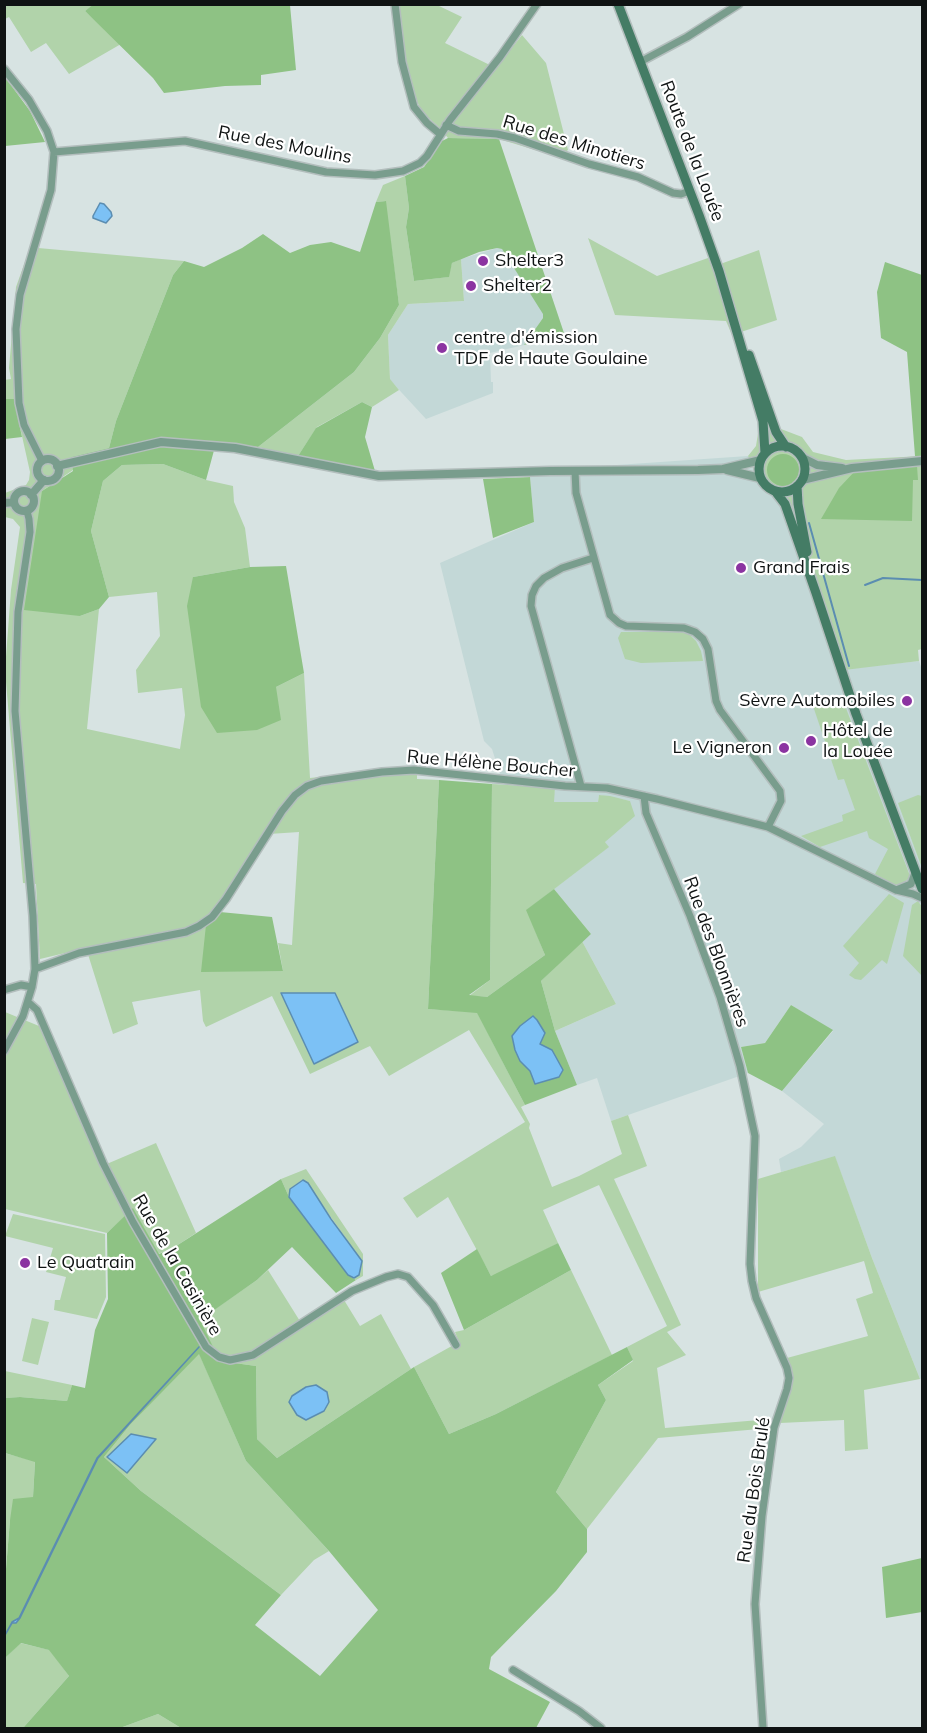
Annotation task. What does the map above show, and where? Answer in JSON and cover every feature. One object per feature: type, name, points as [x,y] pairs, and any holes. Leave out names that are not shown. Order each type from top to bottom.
[{"type":"main road","name":"Route de la Louée","points":[[618,4],[690,191],[776,432],[786,447]]},
{"type":"main road","name":"Route de la Louée","points":[[732,311],[763,421],[763,456]]},
{"type":"main road","points":[[800,483],[787,492],[769,488],[760,478],[759,465],[763,456],[775,447],[786,447],[801,457],[804,469],[798,504],[816,592]]},
{"type":"main road","points":[[775,491],[785,504],[844,680],[922,889]]},
{"type":"street","points":[[395,4],[402,62],[414,107],[440,134]]},
{"type":"street","name":"Rue des Moulins","points":[[54,152],[185,141],[326,172],[375,175],[403,171],[420,163],[427,156],[446,125],[493,66],[537,4]]},
{"type":"street","points":[[640,62],[687,37],[739,4]]},
{"type":"street","points":[[4,69],[31,104],[47,131],[54,152],[51,190],[20,295],[16,329],[19,403],[24,425],[42,461]]},
{"type":"street","name":"Rue des Minotiers","points":[[446,125],[459,131],[515,138],[589,164],[638,177],[673,193],[681,194],[690,191]]},
{"type":"street","points":[[57,466],[161,442],[235,448],[369,475],[723,469],[760,478]]},
{"type":"street","points":[[723,469],[763,456]]},
{"type":"street","points":[[801,457],[817,465],[852,468]]},
{"type":"street","points":[[52,460],[57,466],[57,476],[51,480],[41,478],[38,466],[42,461],[52,460]]},
{"type":"street","points":[[800,483],[852,468],[922,461]]},
{"type":"street","points":[[575,471],[576,493],[610,615],[619,623],[635,627],[684,628],[695,632],[703,639],[708,649],[716,701],[720,710],[780,791],[781,801],[768,827]]},
{"type":"street","points":[[27,511],[18,509],[9,502],[17,494],[28,493],[41,478]]},
{"type":"street","points":[[27,511],[33,504],[28,493]]},
{"type":"street","points":[[5,1052],[28,1002],[34,969],[33,916],[15,711],[18,612],[30,532],[27,511]]},
{"type":"street","points":[[581,786],[531,606],[536,586],[544,578],[562,568],[593,558]]},
{"type":"street","name":"Rue Hélène Boucher","points":[[34,969],[80,953],[186,932],[199,926],[212,917],[282,810],[295,795],[307,786],[321,781],[382,772],[414,770],[608,788],[644,796],[768,827],[896,890],[922,898]]},
{"type":"street","name":"Rue des Blonnières","points":[[644,796],[646,813],[690,916],[720,997],[740,1066],[752,1121]]},
{"type":"street","points":[[896,890],[911,884],[916,871]]},
{"type":"street","points":[[4,990],[21,985],[32,987]]},
{"type":"street","name":"Rue de la Casinière","points":[[28,1002],[36,1007],[41,1023],[104,1163],[133,1222],[206,1347],[219,1358],[230,1360],[253,1355],[352,1291],[386,1276],[398,1275],[408,1277],[433,1305],[456,1345]]},
{"type":"street","points":[[23,1016],[34,1017],[41,1023]]},
{"type":"street","name":"Rue du Bois Brulé","points":[[752,1121],[755,1136],[755,1167],[750,1264],[752,1281],[756,1298],[787,1368],[789,1378],[774,1428],[762,1516],[755,1605],[764,1728]]},
{"type":"street","points":[[513,1671],[579,1711],[602,1728]]},
{"type":"shaded area","points":[[497,248],[502,249],[544,314],[543,318],[524,345],[490,353],[493,393],[426,419],[390,380],[388,335],[408,304],[464,301],[461,259]]},
{"type":"shaded area","points":[[748,456],[760,485],[783,502],[836,670],[919,661],[922,670],[922,1378],[920,1379],[835,1157],[781,1172],[779,1159],[801,1147],[824,1124],[782,1091],[833,1031],[791,1005],[765,1043],[741,1047],[748,1073],[611,1121],[597,1078],[577,1085],[555,1031],[616,1004],[582,941],[591,934],[554,889],[608,847],[605,842],[630,801],[599,795],[598,802],[553,802],[555,788],[492,784],[493,777],[500,774],[492,749],[484,741],[440,563],[534,522],[529,466],[602,466]]},
{"type":"green space","points":[[94,4],[290,5],[296,70],[261,75],[261,85],[225,86],[164,93],[153,78],[85,11]]},
{"type":"green space","points":[[5,5],[94,5],[85,11],[121,44],[69,74],[46,43],[31,52],[9,17],[5,19]]},
{"type":"green space","points":[[399,5],[437,5],[462,17],[445,43],[496,68],[522,35],[546,63],[568,150],[558,157],[499,139],[448,138],[423,113],[412,92],[403,53]]},
{"type":"green space","points":[[5,77],[30,111],[45,142],[5,146]]},
{"type":"green space","points":[[448,138],[499,139],[564,333],[524,345],[543,318],[543,314],[502,249],[479,252],[452,263],[449,277],[414,281],[406,227],[409,208],[405,176],[424,167],[442,141]]},
{"type":"green space","points":[[405,176],[409,208],[406,227],[414,281],[448,277],[452,263],[461,259],[464,301],[408,304],[388,335],[390,379],[399,390],[372,407],[362,402],[317,427],[298,456],[258,447],[354,372],[380,338],[399,305],[385,201],[376,202],[383,185]]},
{"type":"green space","points":[[386,201],[399,305],[380,338],[354,372],[258,447],[216,443],[206,480],[163,464],[122,465],[103,481],[91,531],[109,597],[99,609],[80,616],[24,610],[42,491],[73,471],[71,457],[109,448],[116,421],[173,275],[184,261],[204,267],[242,248],[263,234],[290,253],[310,245],[331,242],[360,252],[376,202]]},
{"type":"green space","points":[[588,238],[657,276],[708,258],[712,267],[759,250],[777,320],[732,335],[726,321],[615,315]]},
{"type":"green space","points":[[31,245],[38,248],[184,261],[173,275],[116,421],[109,448],[71,457],[73,470],[42,491],[80,616],[99,609],[87,729],[180,749],[185,715],[182,688],[138,693],[136,670],[160,636],[157,592],[109,597],[91,531],[103,481],[122,465],[163,464],[206,480],[233,486],[234,502],[245,528],[250,567],[193,577],[276,687],[304,673],[310,778],[417,766],[417,779],[439,780],[428,1009],[477,1012],[525,1105],[521,1107],[530,1124],[529,1128],[552,1187],[622,1154],[611,1121],[628,1115],[647,1166],[614,1179],[681,1325],[667,1332],[686,1355],[657,1368],[665,1428],[771,1419],[770,1428],[658,1438],[587,1529],[556,1492],[606,1400],[598,1385],[633,1361],[627,1347],[667,1326],[599,1185],[543,1210],[558,1243],[500,1274],[491,1276],[448,1197],[417,1218],[403,1198],[525,1122],[469,1030],[389,1076],[370,1046],[310,1074],[272,996],[206,1027],[203,1021],[200,990],[132,1002],[138,1024],[113,1034],[86,948],[40,959],[36,884],[23,883],[5,670],[11,590],[20,527],[13,519],[5,517],[5,493],[26,485],[30,472],[14,400],[5,399],[4,380],[11,379],[9,368],[16,287]],"holes":[[[299,832],[292,945],[278,943],[283,971],[205,925],[220,912],[269,834]]]},
{"type":"green space","points":[[885,262],[922,275],[922,456],[915,456],[907,352],[881,338],[877,292]]},
{"type":"green space","points":[[5,399],[14,399],[22,437],[5,439]]},
{"type":"green space","points":[[362,402],[372,407],[365,437],[375,471],[298,456],[316,428]]},
{"type":"green space","points":[[760,421],[802,437],[813,452],[846,460],[922,456],[922,649],[918,650],[919,661],[836,671],[783,502],[760,486],[748,456],[756,446]]},
{"type":"green space","points":[[783,454],[794,459],[799,470],[794,481],[783,486],[772,481],[767,470],[772,459]]},
{"type":"green space","points":[[917,466],[918,480],[913,480],[912,521],[821,519],[839,488],[856,470]]},
{"type":"green space","points":[[530,477],[534,522],[493,538],[483,479]]},
{"type":"green space","points":[[286,566],[304,673],[276,687],[281,720],[257,730],[217,733],[201,707],[187,606],[193,577],[250,567]]},
{"type":"green space","points":[[621,632],[683,632],[696,641],[703,661],[641,663],[625,659],[618,638]]},
{"type":"green space","points":[[844,703],[910,876],[900,885],[895,885],[875,874],[888,849],[869,838],[867,831],[820,847],[801,836],[843,821],[842,815],[855,810],[844,779],[838,780],[813,706]]},
{"type":"green space","points":[[439,780],[492,784],[490,980],[469,995],[487,997],[545,955],[526,910],[554,889],[591,934],[541,981],[555,1031],[577,1085],[525,1105],[477,1013],[428,1009]]},
{"type":"green space","points":[[492,784],[555,788],[554,802],[598,802],[599,795],[610,796],[630,801],[635,816],[605,842],[609,847],[527,910],[545,955],[487,997],[469,996],[490,980]]},
{"type":"green space","points":[[918,795],[922,796],[922,868],[898,803]]},
{"type":"green space","points":[[889,894],[904,903],[887,964],[882,960],[861,980],[855,979],[849,975],[859,963],[843,946]]},
{"type":"green space","points":[[918,901],[922,907],[922,976],[903,956],[912,905]]},
{"type":"green space","points":[[220,912],[272,917],[283,971],[201,972],[206,925]]},
{"type":"green space","points":[[582,941],[616,1004],[555,1031],[541,981]]},
{"type":"green space","points":[[791,1005],[833,1030],[782,1091],[748,1073],[741,1047],[765,1043]]},
{"type":"green space","points":[[5,1012],[39,1026],[102,1166],[156,1143],[196,1233],[173,1248],[158,1254],[133,1209],[107,1233],[5,1209]]},
{"type":"green space","points":[[835,1156],[920,1379],[864,1390],[868,1449],[845,1451],[844,1420],[780,1423],[791,1375],[787,1358],[868,1336],[856,1299],[873,1293],[864,1261],[758,1292],[758,1179]]},
{"type":"green space","points":[[306,1169],[363,1254],[363,1276],[356,1280],[354,1278],[359,1275],[345,1237],[305,1181],[302,1180],[290,1189],[289,1197],[281,1179]]},
{"type":"green space","points":[[281,1179],[289,1197],[348,1275],[356,1280],[336,1293],[292,1247],[257,1280],[200,1320],[220,1361],[256,1366],[257,1439],[277,1458],[414,1367],[449,1434],[496,1414],[627,1347],[633,1360],[598,1385],[606,1400],[556,1492],[587,1529],[587,1552],[556,1591],[491,1657],[489,1669],[550,1702],[536,1728],[181,1728],[158,1714],[120,1728],[23,1728],[69,1676],[49,1650],[21,1643],[5,1658],[5,1581],[13,1499],[33,1497],[35,1462],[5,1453],[5,1398],[67,1401],[72,1385],[85,1388],[95,1330],[108,1299],[107,1233],[133,1208],[159,1254],[173,1248]],"holes":[[[199,1354],[246,1461],[329,1551],[378,1610],[320,1676],[255,1625],[281,1595],[141,1491],[104,1457],[130,1425]]]},
{"type":"green space","points":[[13,1214],[105,1234],[106,1297],[97,1319],[54,1310],[55,1300],[60,1300],[66,1277],[46,1272],[53,1248],[5,1236]]},
{"type":"green space","points":[[558,1243],[571,1270],[464,1330],[441,1273],[477,1249],[491,1276]]},
{"type":"green space","points":[[268,1270],[303,1326],[344,1300],[360,1326],[381,1314],[411,1369],[277,1458],[257,1439],[256,1366],[220,1361],[199,1320]]},
{"type":"green space","points":[[571,1270],[612,1355],[496,1414],[449,1434],[414,1367],[459,1342],[455,1332],[464,1330]]},
{"type":"green space","points":[[32,1318],[49,1322],[38,1365],[22,1361]]},
{"type":"green space","points":[[199,1353],[246,1461],[329,1551],[314,1560],[281,1595],[141,1491],[104,1457],[130,1425]]},
{"type":"green space","points":[[5,1371],[72,1385],[67,1401],[5,1398]]},
{"type":"green space","points":[[4,1453],[35,1461],[33,1497],[10,1520],[5,1581]]},
{"type":"green space","points":[[922,1558],[922,1612],[886,1618],[882,1567]]},
{"type":"green space","points":[[20,1643],[50,1650],[69,1676],[23,1728],[5,1728],[5,1658]]},
{"type":"green space","points":[[158,1714],[181,1728],[120,1728]]},
{"type":"water","points":[[100,203],[111,212],[112,216],[106,223],[93,218]]},
{"type":"water","points":[[281,993],[335,993],[358,1042],[314,1064]]},
{"type":"water","points":[[533,1016],[545,1033],[540,1044],[552,1050],[563,1070],[559,1077],[535,1084],[530,1071],[520,1061],[512,1036]]},
{"type":"water","points":[[303,1180],[308,1183],[362,1261],[359,1275],[354,1278],[348,1275],[289,1197],[290,1189]]},
{"type":"water","points":[[199,1347],[98,1458],[20,1618],[16,1623],[12,1623],[5,1635],[12,1622],[19,1618],[97,1458]]},
{"type":"water","points":[[316,1385],[327,1392],[329,1402],[324,1411],[306,1420],[297,1415],[289,1402],[292,1396],[306,1387]]},
{"type":"water","points":[[131,1434],[156,1439],[127,1473],[107,1457]]},
{"type":"waterway","points":[[809,523],[849,666]]},
{"type":"waterway","points":[[865,585],[883,578],[922,580]]},
{"type":"place","name":"Shelter3","points":[[483,261]]},
{"type":"place","name":"Shelter2","points":[[471,286]]},
{"type":"place","name":"centre d'émission TDF de Haute Goulaine","points":[[442,348]]},
{"type":"place","name":"Grand Frais","points":[[741,568]]},
{"type":"place","name":"Sèvre Automobiles","points":[[907,701]]},
{"type":"place","name":"Hôtel de la Louée","points":[[811,741]]},
{"type":"place","name":"Le Vigneron","points":[[784,748]]},
{"type":"place","name":"Le Quatrain","points":[[25,1263]]}]
